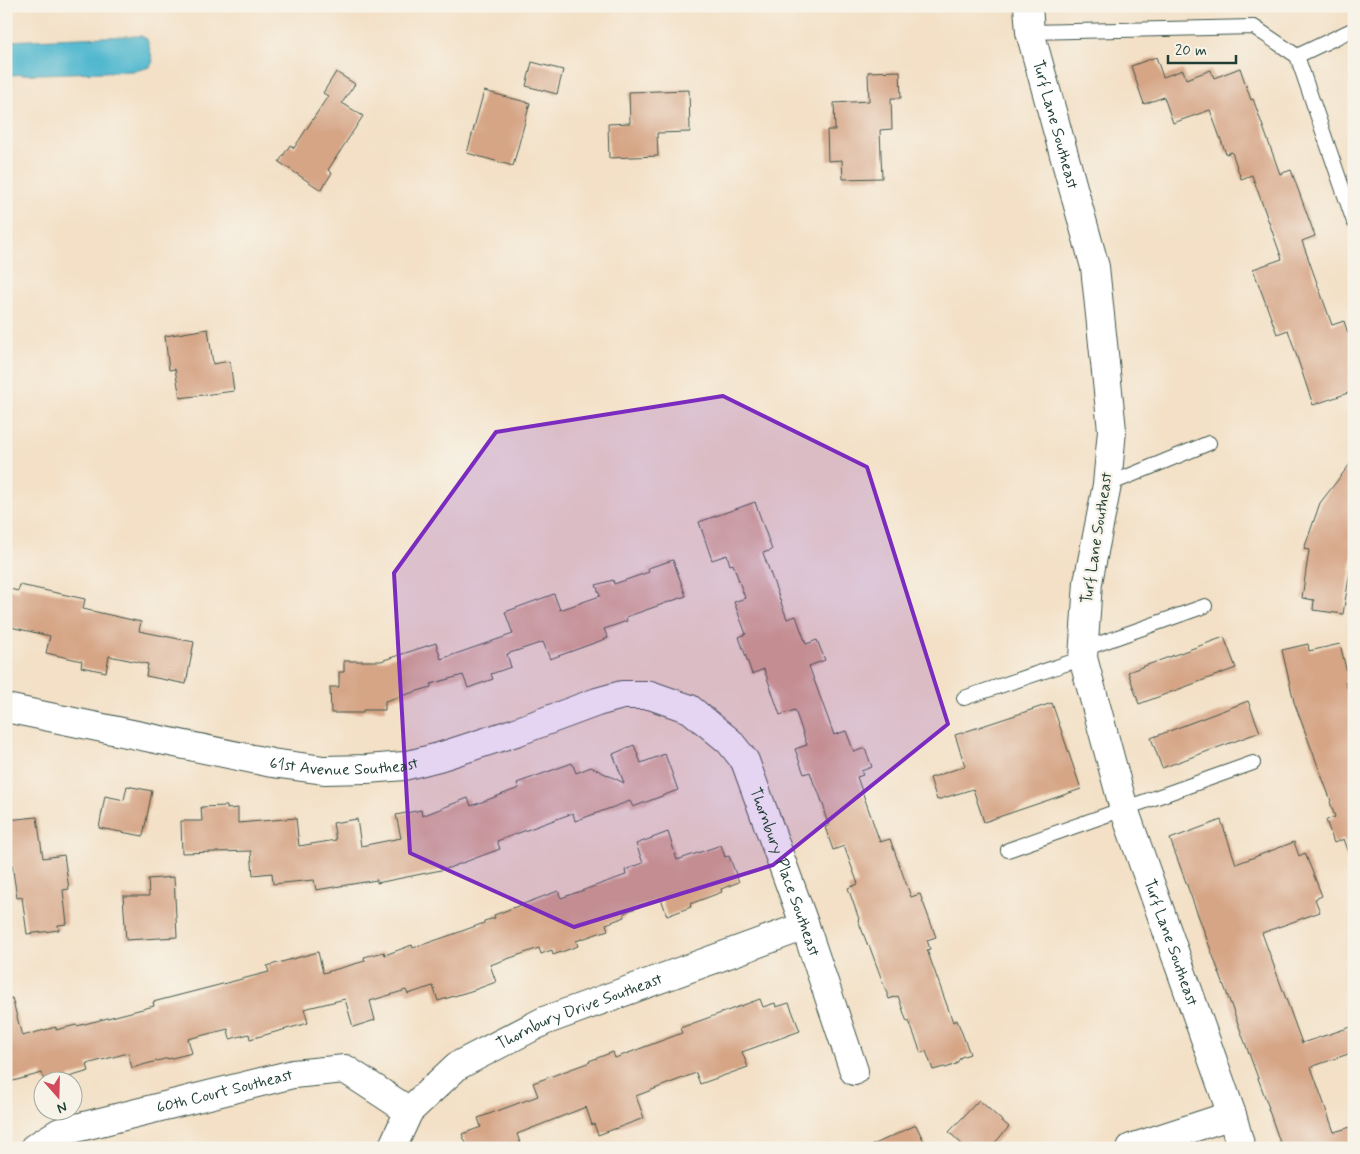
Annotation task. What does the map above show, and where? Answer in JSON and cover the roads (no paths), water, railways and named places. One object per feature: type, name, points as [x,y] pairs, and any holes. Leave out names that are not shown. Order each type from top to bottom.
[{"type":"street","name":"Turf Lane Southeast","points":[[1029,19],[1095,267],[1112,430],[1107,484],[1088,582],[1083,653],[1124,809],[1232,1115],[1241,1148]]},
{"type":"street","name":"61st Avenue Southeast","points":[[6,708],[272,763],[324,770],[404,766],[439,757],[516,732],[597,702],[622,696],[650,695],[674,703]]},
{"type":"street","name":"Thornbury Place Southeast","points":[[674,703],[690,709],[729,741],[745,761],[805,926],[854,1071]]},
{"type":"street","name":"Thornbury Drive Southeast","points":[[392,1148],[409,1111],[457,1066],[544,1021],[805,926]]},
{"type":"street","name":"60th Court Southeast","points":[[34,1148],[60,1132],[292,1074],[345,1069],[409,1111]]},
{"type":"street","points":[[1131,1148],[1232,1115]]},
{"type":"lane","points":[[1029,19],[1254,27],[1297,56],[1354,222]]},
{"type":"lane","points":[[1297,56],[1354,29]]},
{"type":"lane","points":[[1107,484],[1209,443]]},
{"type":"lane","points":[[964,698],[1205,606]]},
{"type":"lane","points":[[1008,850],[1253,764]]},
{"type":"water","points":[[141,36],[147,39],[153,61],[150,67],[135,71],[6,75],[6,41]]}]
